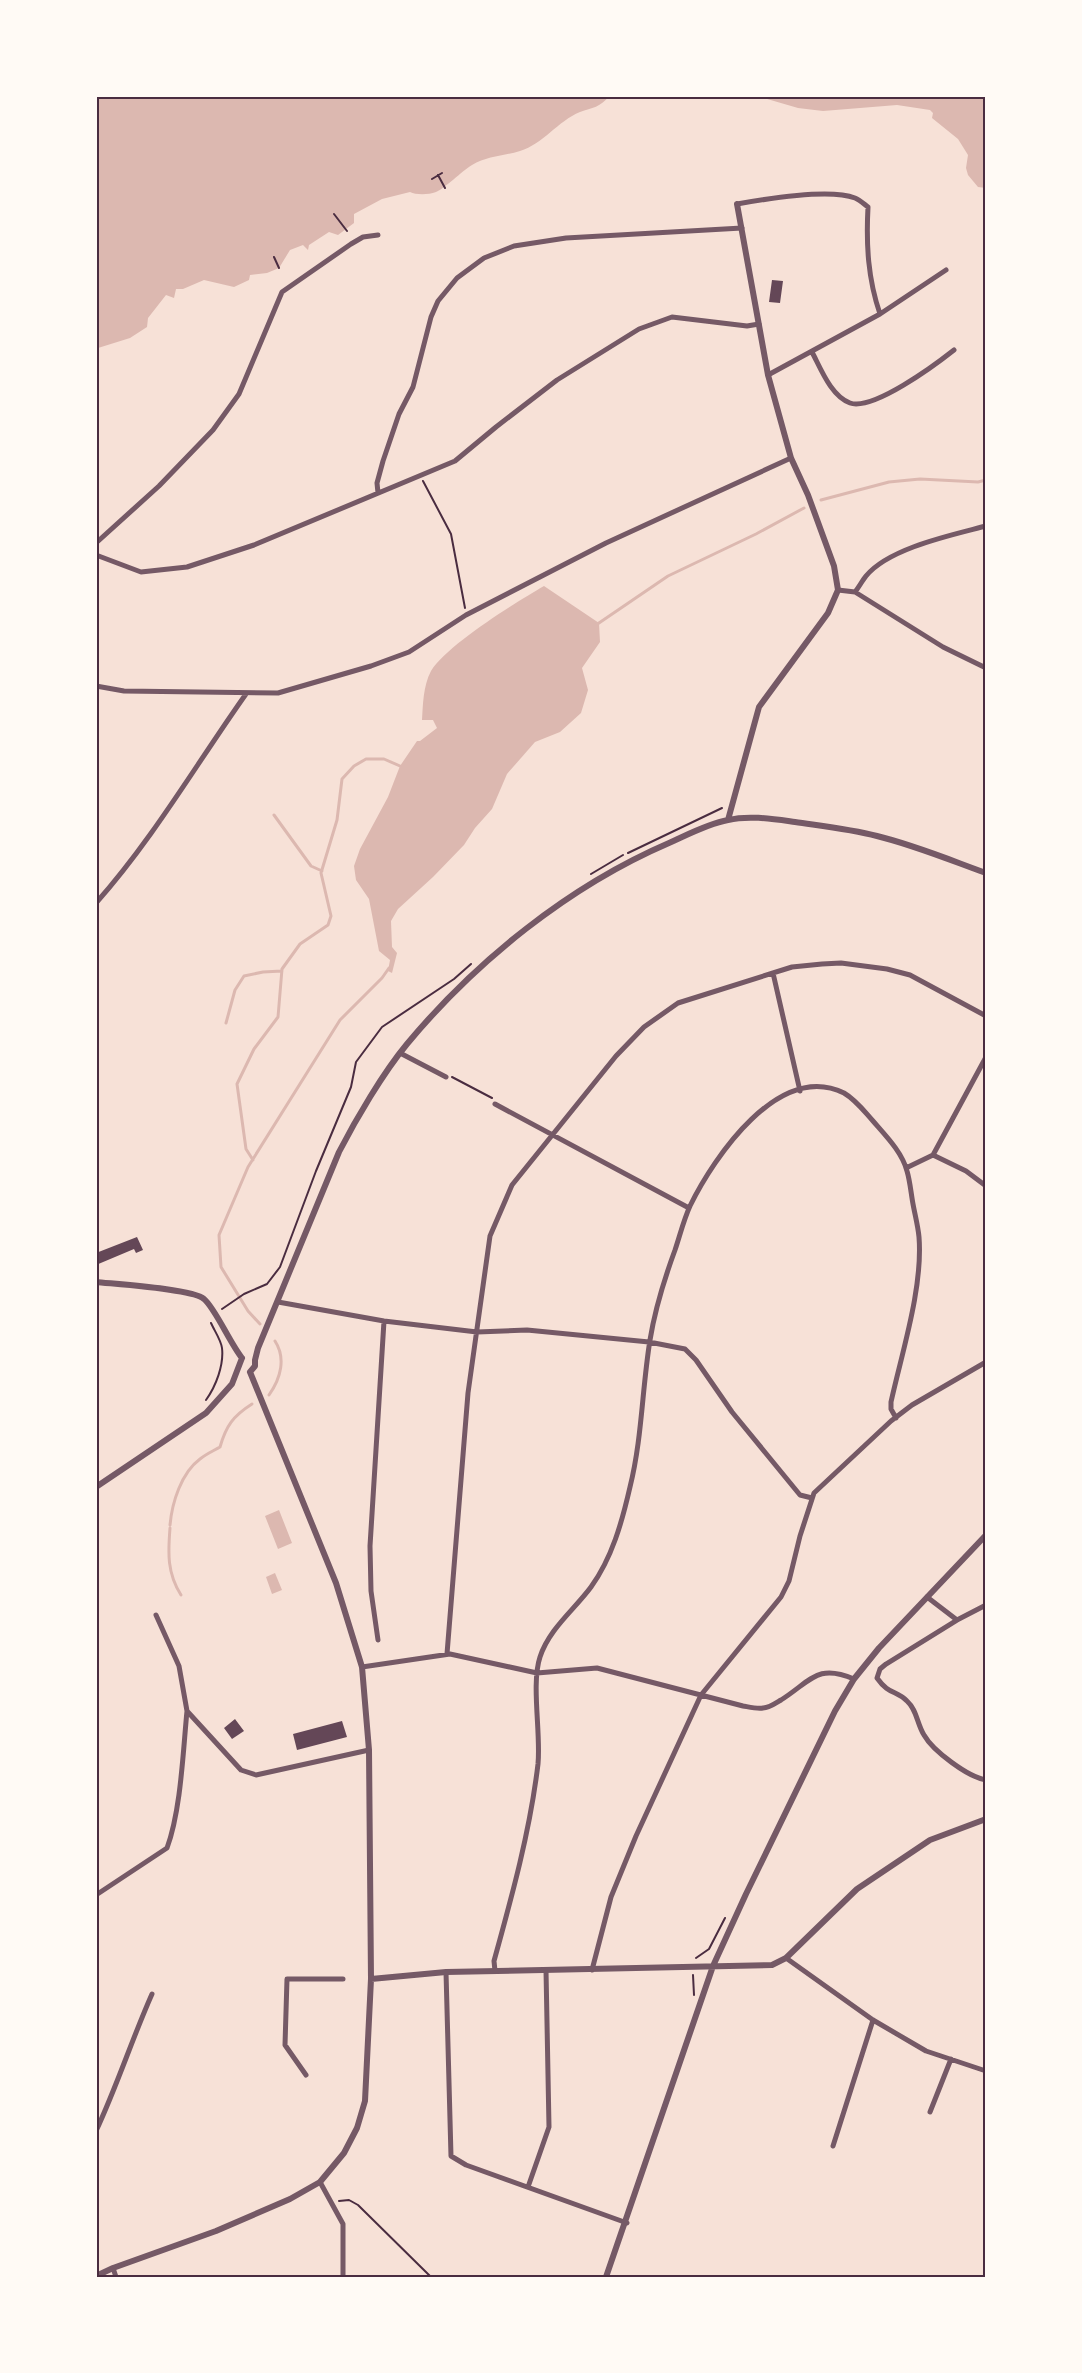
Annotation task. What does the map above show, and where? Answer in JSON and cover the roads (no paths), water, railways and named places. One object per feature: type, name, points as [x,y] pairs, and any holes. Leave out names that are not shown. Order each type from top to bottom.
[{"type":"street","points":[[728,820],[731,803],[759,707],[828,613],[838,590],[834,566],[810,500],[791,458],[768,375],[737,204],[797,195],[829,195],[855,198],[868,207],[868,259],[871,289],[880,314]]},
{"type":"street","points":[[378,493],[377,483],[382,461],[399,414],[414,387],[431,317],[438,300],[457,278],[484,258],[514,246],[566,238],[742,228]]},
{"type":"street","points":[[96,543],[187,460],[213,430],[239,394],[282,292],[351,244],[363,237],[378,235]]},
{"type":"street","points":[[768,375],[880,314],[946,270]]},
{"type":"street","points":[[96,554],[141,572],[187,567],[254,546],[455,461],[557,380],[639,329],[672,317],[747,326],[759,324]]},
{"type":"street","points":[[812,352],[832,388],[851,403],[863,404],[875,400],[938,362],[954,350]]},
{"type":"street","points":[[96,686],[124,691],[278,693],[371,666],[409,652],[466,615],[606,543],[791,458]]},
{"type":"street","points":[[855,592],[866,576],[898,554],[926,541],[986,526]]},
{"type":"street","points":[[838,590],[855,592],[943,647],[986,668]]},
{"type":"street","points":[[96,903],[118,878],[173,802],[246,694]]},
{"type":"street","points":[[250,1372],[255,1366],[254,1360],[339,1152],[351,1129],[400,1053],[464,984],[523,933],[577,892],[644,854],[728,820],[748,818],[831,827],[877,836],[986,872]]},
{"type":"street","points":[[447,1654],[468,1393],[487,1248],[494,1222],[512,1185],[616,1056],[644,1027],[678,1003],[792,967],[841,963],[887,969],[910,975],[986,1016]]},
{"type":"street","points":[[773,973],[800,1090]]},
{"type":"street","points":[[400,1053],[446,1077]]},
{"type":"street","points":[[906,1168],[933,1155],[986,1057]]},
{"type":"street","points":[[495,1971],[494,1961],[523,1850],[538,1760],[538,1661],[544,1644],[590,1588],[605,1565],[618,1532],[632,1483],[649,1342],[657,1302],[689,1208],[727,1145],[748,1122],[767,1107],[792,1092],[828,1088],[854,1100],[892,1143],[906,1168],[919,1233],[920,1252],[918,1276],[891,1402],[890,1409],[896,1418]]},
{"type":"street","points":[[495,1104],[689,1208]]},
{"type":"street","points":[[933,1155],[966,1171],[986,1186]]},
{"type":"street","points":[[96,1282],[164,1289],[199,1296],[210,1308],[242,1358]]},
{"type":"street","points":[[278,1302],[384,1321],[477,1332],[527,1330],[649,1342],[685,1349],[696,1360],[732,1412],[800,1496],[812,1498]]},
{"type":"street","points":[[378,1640],[371,1591],[370,1546],[384,1321]]},
{"type":"street","points":[[96,1487],[206,1413],[232,1384],[239,1368],[238,1364],[242,1358],[249,1356],[254,1360]]},
{"type":"street","points":[[592,1970],[611,1896],[636,1836],[701,1695],[781,1597],[789,1581],[814,1493],[912,1405],[986,1362]]},
{"type":"street","points":[[239,1368],[243,1372],[250,1372]]},
{"type":"street","points":[[96,2276],[113,2268],[216,2231],[290,2199],[320,2182],[344,2153],[357,2128],[365,2101],[371,1979],[369,1750],[362,1667],[336,1583],[250,1372]]},
{"type":"street","points":[[606,2277],[627,2223],[677,2068],[713,1966],[835,1710],[854,1679],[879,1648],[986,1535]]},
{"type":"street","points":[[928,1597],[957,1620]]},
{"type":"street","points":[[986,1605],[957,1620],[886,1664],[880,1670],[877,1678],[885,1689],[907,1700],[924,1736],[940,1753],[964,1770],[986,1780]]},
{"type":"street","points":[[96,1895],[167,1848],[171,1837],[181,1775],[187,1711],[179,1666],[156,1615]]},
{"type":"street","points":[[362,1667],[447,1654],[537,1673],[597,1668],[701,1695],[764,1708],[785,1697],[805,1681],[818,1674],[826,1672],[839,1673],[854,1679]]},
{"type":"street","points":[[187,1711],[241,1770],[256,1775],[369,1750]]},
{"type":"street","points":[[371,1979],[446,1972],[772,1965],[786,1958],[857,1889],[930,1840],[986,1819]]},
{"type":"street","points":[[786,1958],[872,2020],[926,2051],[985,2071]]},
{"type":"street","points":[[528,2187],[549,2127],[546,1970]]},
{"type":"street","points":[[446,1972],[450,2156],[466,2165],[627,2223]]},
{"type":"street","points":[[306,2075],[285,2045],[287,1979],[344,1979]]},
{"type":"street","points":[[96,2131],[112,2098],[132,2039],[152,1994]]},
{"type":"street","points":[[833,2146],[872,2020]]},
{"type":"street","points":[[986,2037],[986,2094]]},
{"type":"street","points":[[930,2112],[951,2059]]},
{"type":"street","points":[[320,2182],[343,2224],[343,2277]]},
{"type":"street","points":[[113,2268],[116,2277]]},
{"type":"waterway","points":[[821,500],[889,482],[920,479],[978,482],[986,480]]},
{"type":"waterway","points":[[596,625],[668,576],[756,534],[804,508]]},
{"type":"waterway","points":[[253,1160],[246,1149],[237,1084],[254,1049],[278,1017],[282,969],[300,944],[328,925],[331,916],[321,873],[337,820],[342,779],[354,766],[366,759],[384,759],[400,766]]},
{"type":"waterway","points":[[274,815],[311,866],[322,871]]},
{"type":"waterway","points":[[260,1324],[248,1311],[221,1267],[219,1235],[248,1167],[340,1020],[382,978],[389,968]]},
{"type":"waterway","points":[[226,1023],[235,990],[244,976],[282,971]]},
{"type":"waterway","points":[[269,1395],[277,1382],[281,1368],[280,1354],[275,1341]]},
{"type":"waterway","points":[[170,1525],[175,1498],[188,1472],[202,1457],[220,1447],[231,1422],[252,1404]]},
{"type":"waterway","points":[[170,1528],[171,1571],[176,1587],[181,1595]]}]
